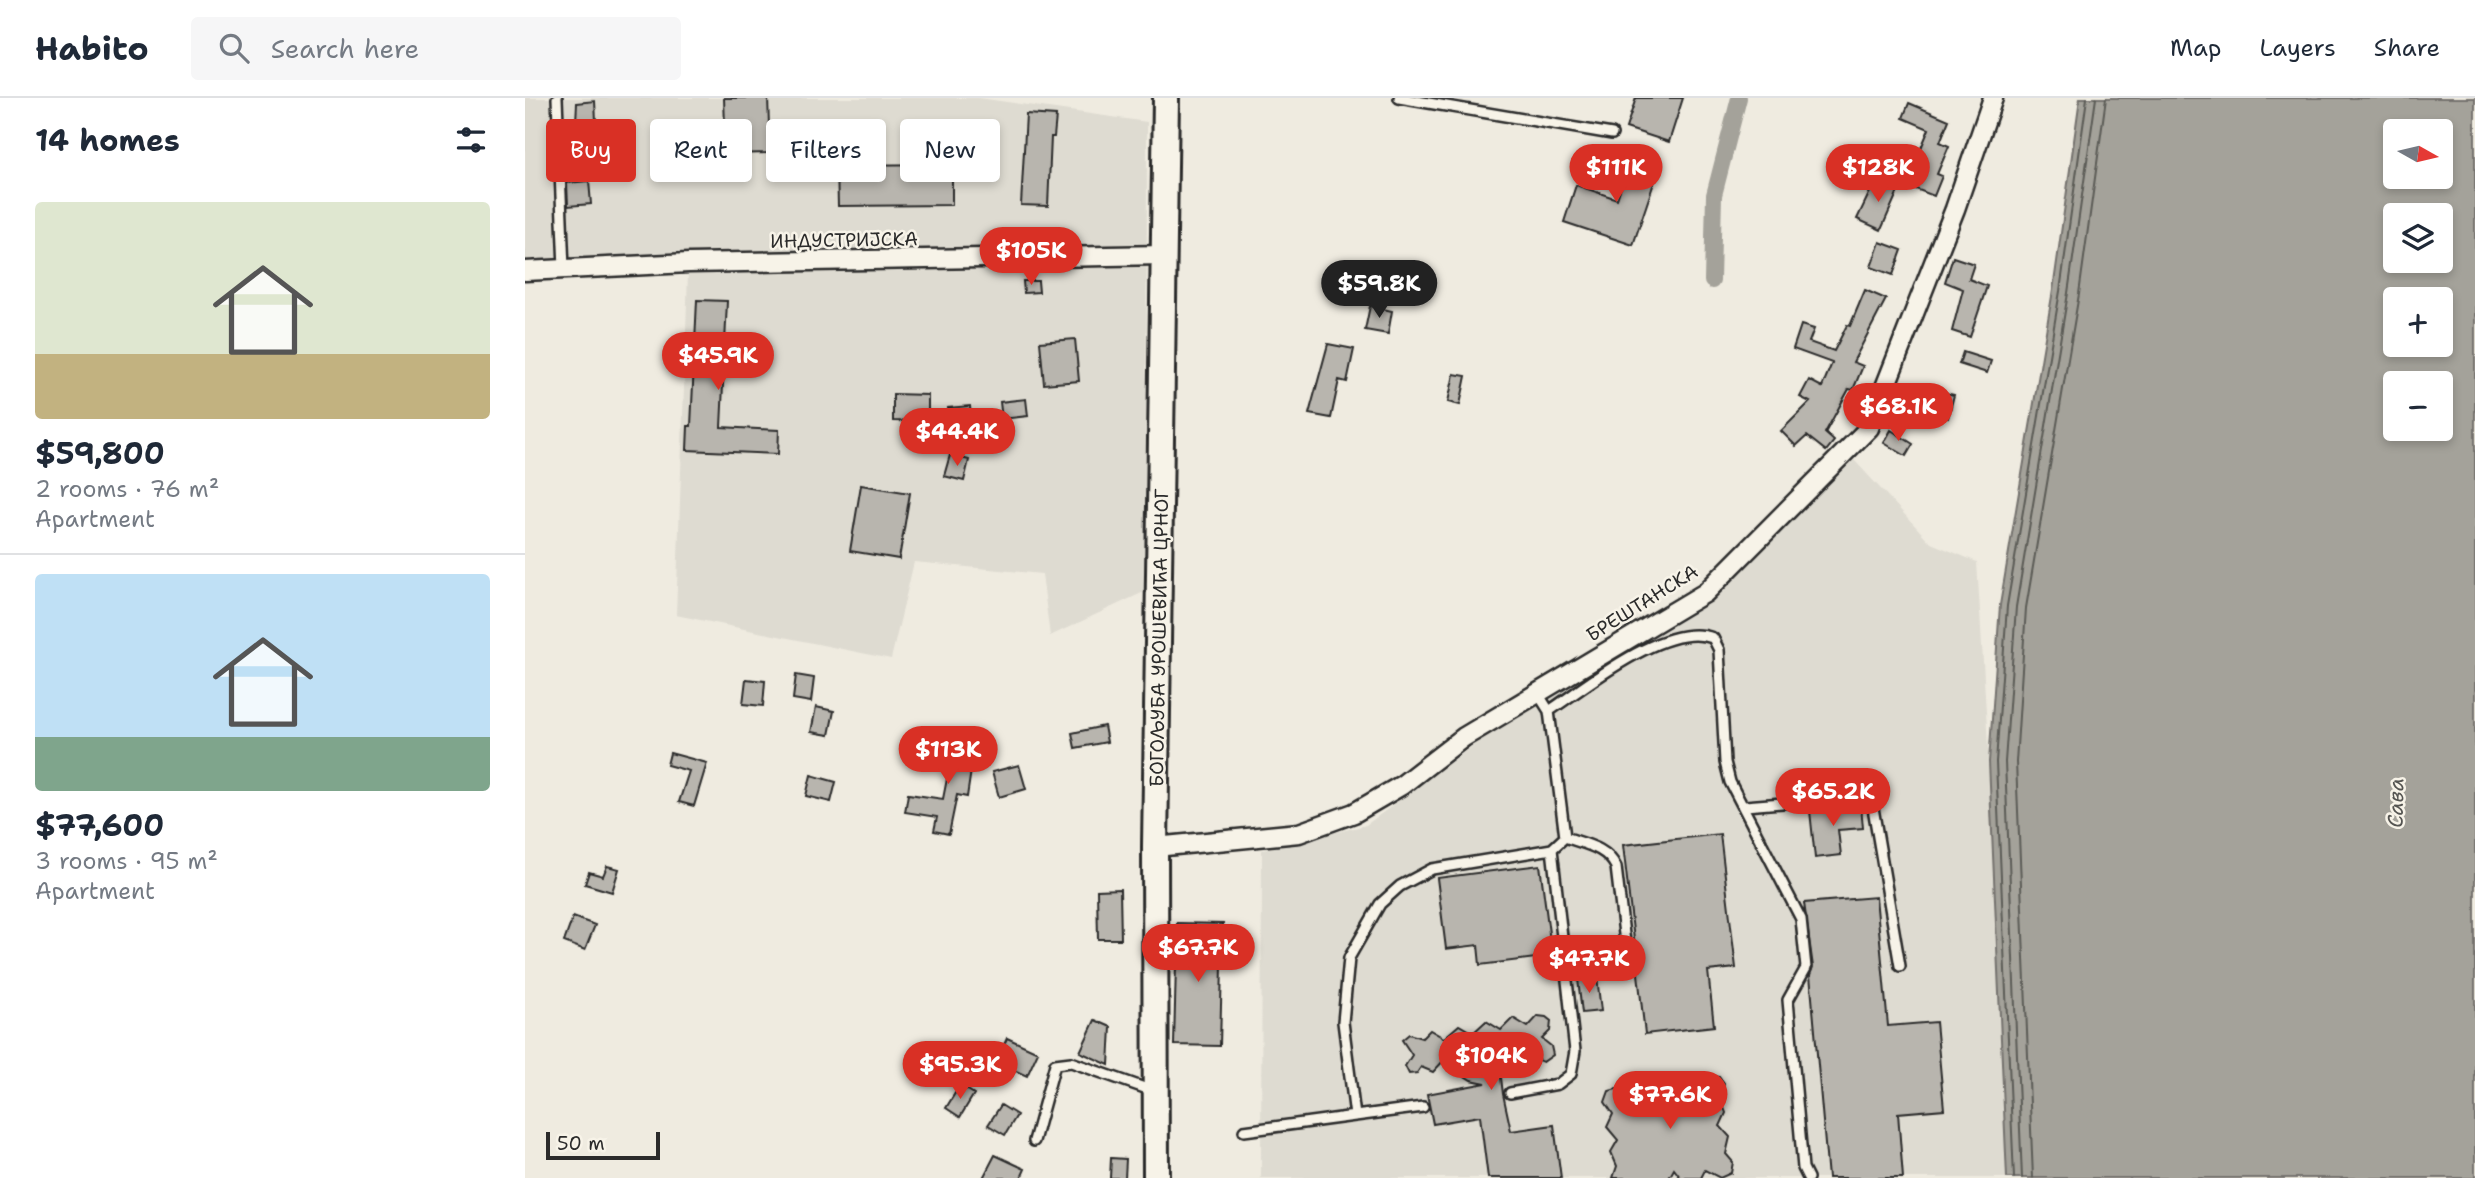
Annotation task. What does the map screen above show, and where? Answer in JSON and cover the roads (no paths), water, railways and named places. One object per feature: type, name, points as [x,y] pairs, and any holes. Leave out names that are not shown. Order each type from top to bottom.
[{"type":"street","name":"БОГОЉУБА УРОШЕВИЋА ЦРНОГ","points":[[1156,1178],[1155,848],[1166,98]]},
{"type":"street","name":"БРЕШТАНСКА","points":[[1155,848],[1299,832],[1354,813],[1402,785],[1464,737],[1705,593],[1869,428],[1955,209],[1993,98]]},
{"type":"street","name":"ИНДУСТРИЈСКА","points":[[525,271],[703,263],[1165,255]]},
{"type":"lane","points":[[557,98],[564,269]]},
{"type":"lane","points":[[1399,98],[1612,134]]},
{"type":"lane","points":[[1549,711],[1623,662],[1662,641],[1701,634],[1713,638],[1719,650],[1725,762],[1730,782],[1745,806],[1801,919],[1806,968],[1788,1000],[1803,1168],[1808,1178]]},
{"type":"lane","points":[[1538,692],[1549,711],[1565,837]]},
{"type":"lane","points":[[1745,806],[1871,796],[1885,891],[1900,966]]},
{"type":"lane","points":[[1355,1116],[1343,1022],[1349,958],[1380,904],[1400,886],[1432,869],[1552,849],[1565,837]]},
{"type":"lane","points":[[1565,837],[1604,851],[1612,857],[1616,867],[1628,968]]},
{"type":"lane","points":[[1510,1093],[1558,1084],[1571,1074],[1575,1051],[1552,849]]},
{"type":"lane","points":[[1034,1141],[1055,1064],[1071,1062],[1155,1092]]},
{"type":"lane","points":[[1244,1131],[1423,1107]]},
{"type":"water","name":"Сава","points":[[2080,98],[2475,98],[2475,1178],[2007,1178],[1989,762],[2000,605],[2053,290]]},
{"type":"waterway","points":[[1712,281],[1714,195],[1739,98]]}]
